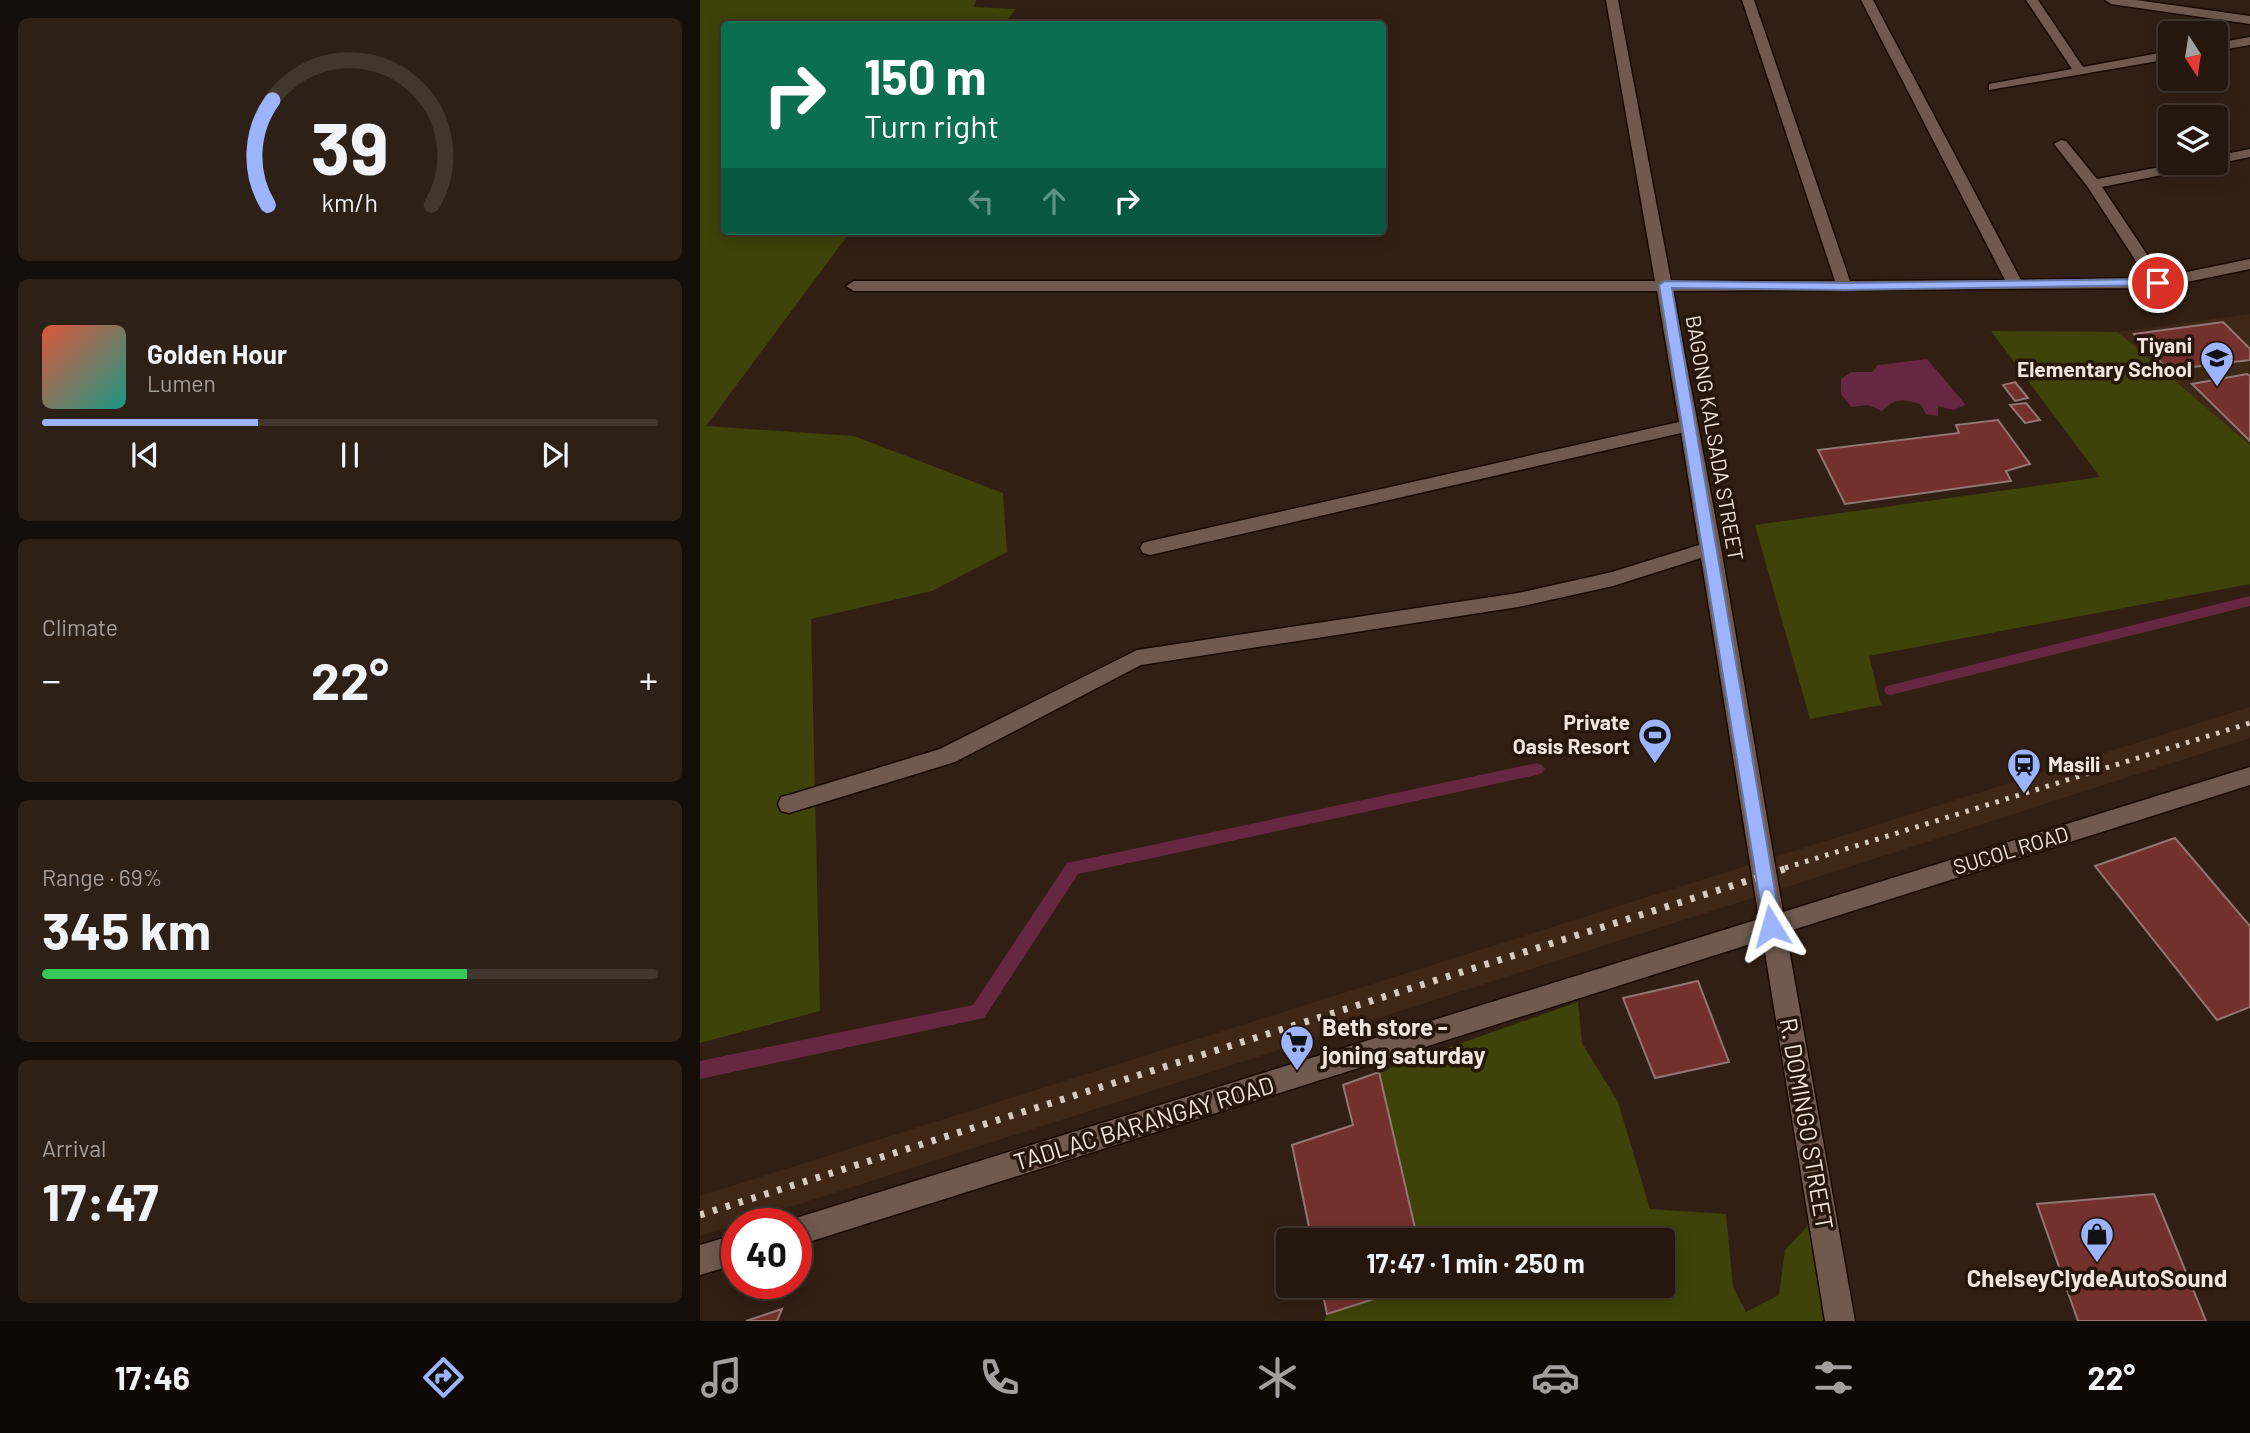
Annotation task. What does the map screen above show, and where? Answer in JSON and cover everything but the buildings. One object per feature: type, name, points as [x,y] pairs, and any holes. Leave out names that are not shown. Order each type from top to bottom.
[{"type":"street","name":"BAGONG KALSADA STREET","points":[[1612,0],[1711,548],[1771,926]]},
{"type":"street","points":[[1748,0],[1844,286]]},
{"type":"street","points":[[1867,0],[2015,284]]},
{"type":"street","points":[[2032,0],[2080,72]]},
{"type":"street","points":[[2110,0],[2250,20]]},
{"type":"street","points":[[2228,45],[2250,41]]},
{"type":"street","points":[[1994,87],[2158,57]]},
{"type":"street","points":[[2061,144],[2093,184],[2158,283]]},
{"type":"street","points":[[2228,158],[2250,153]]},
{"type":"street","points":[[2093,184],[2158,171]]},
{"type":"street","points":[[854,286],[1844,286],[2158,283],[2250,264]]},
{"type":"street","points":[[1150,548],[1687,426]]},
{"type":"street","points":[[789,804],[947,756],[1138,658],[1518,600],[1613,579],[1711,548]]},
{"type":"street","name":"SUCOL ROAD","points":[[1771,926],[2246,782]]},
{"type":"street","name":"TADLAC BARANGAY ROAD","points":[[812,1227],[1771,926]]},
{"type":"street","name":"R. DOMINGO STREET","points":[[1771,926],[1840,1321]]},
{"type":"street","points":[[700,1260],[721,1254]]},
{"type":"shaded area","points":[[700,0],[976,0],[974,7],[1016,9],[1006,21],[721,21],[721,235],[848,235],[706,426],[854,436],[1003,493],[1007,552],[932,591],[811,619],[820,1011],[700,1043]]},
{"type":"shaded area","name":"Tiyani Elementary School","points":[[2250,314],[2250,445],[2118,332]]},
{"type":"shaded area","points":[[1991,331],[2118,332],[2250,445],[2250,584],[1869,656],[1881,705],[1810,719],[1755,525],[2100,477]]},
{"type":"shaded area","points":[[1927,359],[1966,405],[1953,410],[1938,406],[1938,416],[1926,414],[1920,404],[1904,401],[1895,402],[1882,411],[1868,405],[1851,407],[1841,394],[1841,379],[1851,372],[1872,372],[1878,365]]},
{"type":"shaded area","points":[[2250,707],[2250,738],[787,1208],[721,1208],[721,1229],[700,1236],[700,1196]]},
{"type":"shaded area","points":[[1578,1002],[1582,1043],[1618,1102],[1650,1209],[1726,1214],[1733,1287],[1746,1312],[1779,1295],[1785,1250],[1815,1218],[1833,1321],[1324,1321],[1327,1314],[1377,1298],[1675,1298],[1675,1228],[1415,1228],[1379,1072]]},
{"type":"waterway","points":[[1891,690],[2250,601]]},
{"type":"waterway","points":[[700,1070],[978,1012],[1073,868],[1537,769]]},
{"type":"railway","points":[[1785,868],[2250,723]]},
{"type":"railway","points":[[700,1215],[1791,867]]},
{"type":"place","name":"Tiyani Elementary School","points":[[2217,388]]},
{"type":"place","name":"Private Oasis Resort","points":[[1655,765]]},
{"type":"place","name":"Masili","points":[[2024,795]]},
{"type":"place","name":"Beth store - joning saturday","points":[[1297,1072]]},
{"type":"place","name":"ChelseyClydeAutoSound","points":[[2097,1264]]},
{"type":"route","points":[[1771,926],[1765,874],[1733,701],[1711,548],[1687,426],[1665,285],[2158,283]]}]
